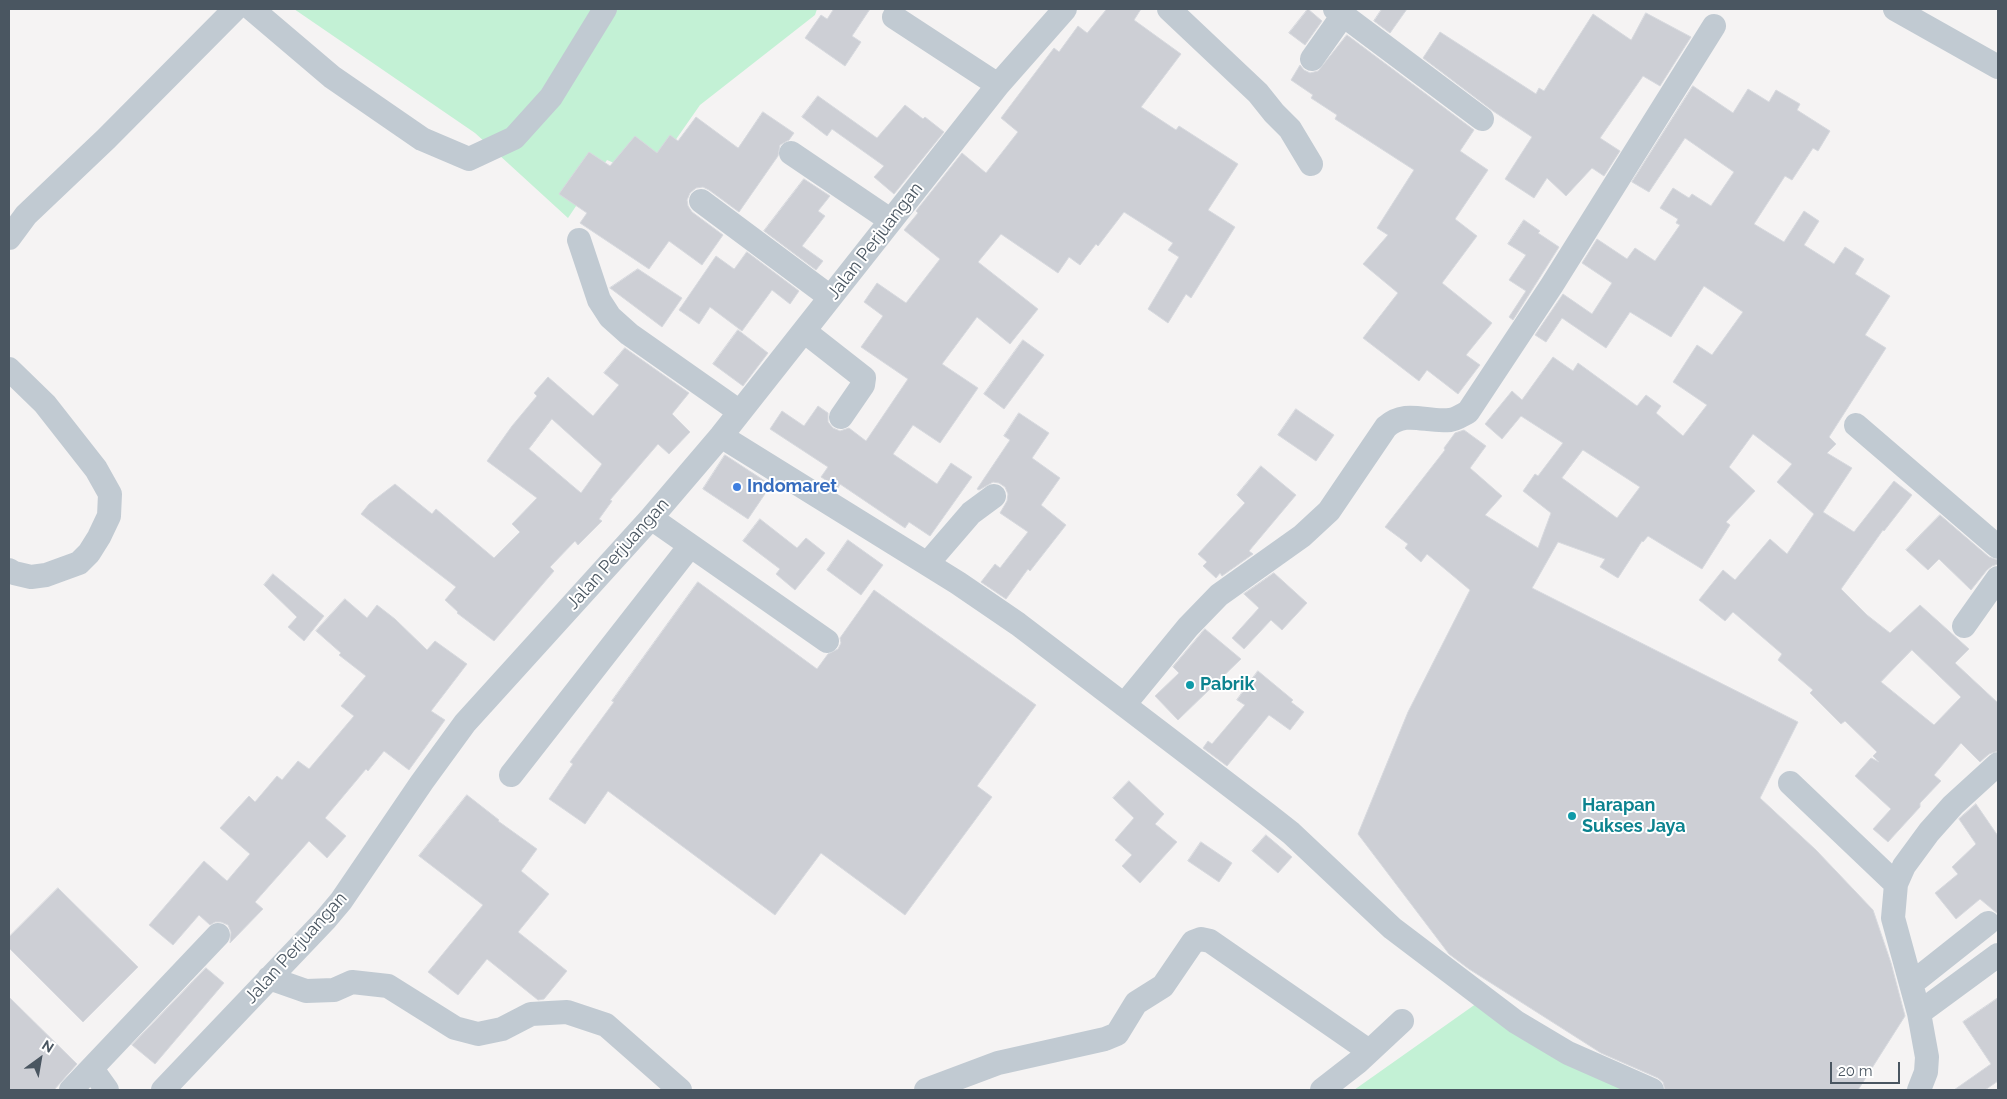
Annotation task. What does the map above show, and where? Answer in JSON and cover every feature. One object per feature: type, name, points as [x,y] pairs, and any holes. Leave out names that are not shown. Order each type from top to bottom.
[{"type":"street","points":[[9,238],[26,215],[160,85],[234,9]]},
{"type":"street","points":[[252,9],[332,77],[422,139],[469,159],[514,138],[539,111],[551,97],[605,9]]},
{"type":"street","name":"Jalan Perjuangan","points":[[163,1090],[341,901],[465,722],[651,518],[721,436],[998,85],[1065,9]]},
{"type":"street","points":[[1169,9],[1258,93],[1274,114],[1290,129],[1311,164]]},
{"type":"street","points":[[1895,9],[1998,67]]},
{"type":"street","points":[[1312,59],[1339,12],[1482,119]]},
{"type":"street","points":[[894,17],[998,85]]},
{"type":"street","points":[[1124,705],[1188,627],[1219,595],[1302,536],[1329,511],[1386,427],[1394,420],[1402,417],[1450,420],[1468,412],[1552,285],[1714,26]]},
{"type":"street","points":[[791,153],[890,220]]},
{"type":"street","points":[[701,200],[830,297]]},
{"type":"street","points":[[579,240],[598,300],[610,317],[629,334],[740,412]]},
{"type":"street","points":[[804,331],[864,378],[862,385],[840,417]]},
{"type":"street","points":[[9,369],[45,404],[96,469],[110,494],[109,516],[99,538],[89,553],[79,563],[64,570],[31,577],[9,570]]},
{"type":"street","points":[[1856,425],[1998,547]]},
{"type":"street","points":[[721,436],[927,564],[1018,624],[1070,662],[1268,814],[1291,833],[1392,928],[1516,1022],[1568,1053],[1652,1090]]},
{"type":"street","points":[[927,564],[971,513],[994,496]]},
{"type":"street","points":[[651,518],[827,641]]},
{"type":"street","points":[[512,775],[690,546]]},
{"type":"street","points":[[1964,626],[1998,578]]},
{"type":"street","points":[[1919,1090],[1926,1072],[1927,1057],[1919,1013],[1893,918],[1896,884],[1904,866],[1929,832],[1953,805],[1998,764]]},
{"type":"street","points":[[1790,783],[1896,884]]},
{"type":"street","points":[[1910,984],[1988,923]]},
{"type":"street","points":[[71,1090],[218,935]]},
{"type":"street","points":[[926,1090],[998,1063],[1082,1045],[1117,1034],[1136,1003],[1163,986],[1192,942],[1201,939],[1210,942],[1369,1051]]},
{"type":"street","points":[[1919,1013],[1998,955]]},
{"type":"street","points":[[269,978],[306,991],[334,990],[352,982],[388,986],[455,1028],[478,1034],[502,1029],[531,1014],[568,1012],[606,1026],[680,1090]]},
{"type":"street","points":[[1322,1090],[1369,1051],[1402,1020]]},
{"type":"street","points":[[92,1068],[107,1090]]},
{"type":"green space","points":[[294,9],[817,9],[815,15],[700,105],[649,178],[607,160],[568,218],[475,133]]},
{"type":"green space","points":[[1480,1001],[1659,1086],[1665,1090],[1354,1090]]},
{"type":"building","points":[[834,9],[870,9],[852,36],[861,42],[845,66],[805,38],[821,15],[827,19]]},
{"type":"building","points":[[1107,9],[1141,9],[1134,20],[1181,54],[1141,107],[1176,130],[1179,126],[1238,164],[1208,210],[1235,227],[1191,298],[1186,294],[1168,323],[1148,309],[1179,257],[1168,250],[1173,243],[1124,212],[1098,246],[1096,244],[1080,265],[1069,257],[1058,273],[1001,234],[978,262],[1038,309],[1010,344],[977,317],[942,364],[978,388],[940,443],[913,425],[893,454],[937,484],[951,463],[972,477],[930,536],[909,522],[905,528],[840,484],[838,488],[821,477],[828,467],[770,429],[782,411],[804,426],[818,406],[828,413],[828,422],[833,428],[840,431],[849,428],[866,441],[908,379],[861,347],[883,316],[864,302],[877,283],[906,303],[940,259],[904,230],[918,213],[916,211],[962,153],[986,173],[1018,132],[1001,118],[1054,48],[1059,52],[1078,26],[1087,33]]},
{"type":"building","points":[[1308,9],[1322,21],[1305,45],[1289,33]]},
{"type":"building","points":[[1382,9],[1407,9],[1390,33],[1374,21]]},
{"type":"building","points":[[1646,13],[1691,37],[1660,86],[1643,76],[1600,138],[1620,151],[1604,176],[1592,168],[1566,196],[1547,178],[1534,198],[1505,179],[1532,137],[1493,111],[1423,58],[1440,32],[1536,94],[1539,88],[1544,91],[1593,14],[1631,40]]},
{"type":"building","points":[[1347,35],[1474,130],[1460,151],[1488,170],[1455,219],[1477,236],[1442,283],[1492,323],[1466,355],[1480,365],[1458,394],[1427,370],[1419,381],[1363,338],[1398,293],[1363,264],[1388,235],[1377,228],[1414,170],[1335,119],[1337,115],[1311,98],[1313,95],[1291,80],[1300,65],[1310,73],[1318,71]]},
{"type":"building","points":[[1693,86],[1733,113],[1748,89],[1769,102],[1776,90],[1800,104],[1797,110],[1830,131],[1818,151],[1813,148],[1792,180],[1785,176],[1754,224],[1784,242],[1804,211],[1819,221],[1804,245],[1834,264],[1845,247],[1864,259],[1855,274],[1890,296],[1865,335],[1886,348],[1829,437],[1836,444],[1827,453],[1852,468],[1823,512],[1854,532],[1894,481],[1912,495],[1883,530],[1841,589],[1867,615],[1890,633],[1920,605],[1969,649],[1955,663],[1998,703],[1998,751],[1989,754],[1980,762],[1961,743],[1934,775],[1941,781],[1888,842],[1873,829],[1891,809],[1855,776],[1871,758],[1879,762],[1873,756],[1877,752],[1845,721],[1841,724],[1810,693],[1813,690],[1778,660],[1782,654],[1733,612],[1725,621],[1699,600],[1723,570],[1735,580],[1770,539],[1787,554],[1814,514],[1777,482],[1792,464],[1753,434],[1729,467],[1755,491],[1726,522],[1730,525],[1702,569],[1648,536],[1642,541],[1618,578],[1600,567],[1605,559],[1558,542],[1532,588],[1798,722],[1760,798],[1816,850],[1873,910],[1891,963],[1905,1016],[1858,1090],[1665,1090],[1663,1082],[1658,1078],[1601,1053],[1469,969],[1449,954],[1358,834],[1408,712],[1470,590],[1427,554],[1421,562],[1405,548],[1408,544],[1385,527],[1445,450],[1444,448],[1455,433],[1464,430],[1486,446],[1470,468],[1502,496],[1485,515],[1538,548],[1551,513],[1523,491],[1535,474],[1538,476],[1563,443],[1521,416],[1502,439],[1485,424],[1512,391],[1522,400],[1553,357],[1573,371],[1578,363],[1637,406],[1646,395],[1661,406],[1656,413],[1683,436],[1707,405],[1673,382],[1697,345],[1712,355],[1743,312],[1704,286],[1671,337],[1630,312],[1606,348],[1562,318],[1546,342],[1535,335],[1563,294],[1592,314],[1612,283],[1582,263],[1597,239],[1627,259],[1635,248],[1655,261],[1680,225],[1676,223],[1678,219],[1660,208],[1673,188],[1689,198],[1692,194],[1711,206],[1734,172],[1685,138],[1649,192],[1632,182]],"holes":[[[1583,450],[1640,487],[1617,518],[1562,478]],[[1912,650],[1961,697],[1934,725],[1881,682]]]},
{"type":"building","points":[[818,96],[877,138],[905,105],[923,119],[925,117],[944,132],[894,194],[874,177],[884,166],[832,129],[827,136],[802,117]]},
{"type":"building","points":[[763,112],[794,133],[789,140],[780,145],[778,156],[739,212],[703,187],[696,188],[690,193],[687,200],[692,212],[723,235],[702,265],[669,241],[649,269],[580,223],[587,213],[559,194],[589,152],[610,166],[635,136],[657,153],[670,135],[678,141],[696,117],[738,148]]},
{"type":"building","points":[[804,179],[830,196],[818,211],[825,216],[802,246],[823,261],[816,270],[764,231]]},
{"type":"building","points":[[1524,220],[1540,231],[1538,233],[1559,247],[1513,320],[1509,317],[1526,291],[1509,280],[1526,255],[1508,244]]},
{"type":"building","points":[[747,252],[799,291],[790,304],[772,290],[742,331],[710,307],[699,324],[679,310],[716,256],[734,269]]},
{"type":"building","points":[[638,269],[682,298],[662,327],[610,288]]},
{"type":"building","points":[[738,330],[768,353],[743,386],[713,364]]},
{"type":"building","points":[[1023,340],[1044,355],[1004,409],[984,394]]},
{"type":"building","points":[[625,348],[689,393],[672,414],[690,432],[669,454],[658,444],[610,500],[612,501],[599,519],[602,521],[578,545],[575,541],[550,567],[554,571],[494,641],[457,613],[445,600],[456,587],[361,514],[369,504],[395,484],[432,514],[436,509],[494,558],[520,532],[512,524],[537,498],[487,461],[512,426],[537,396],[534,393],[548,377],[593,416],[619,385],[604,373]],"holes":[[[552,419],[602,464],[581,493],[529,449]]]},
{"type":"building","points":[[1296,409],[1334,435],[1316,461],[1278,435]]},
{"type":"building","points":[[1019,413],[1049,433],[1032,458],[1060,478],[1041,505],[1066,525],[1030,571],[1028,569],[1006,599],[981,582],[995,564],[1000,568],[1028,532],[1000,513],[1007,501],[1008,494],[1005,487],[993,482],[979,490],[977,489],[1010,440],[1004,436]]},
{"type":"building","name":"Indomaret","points":[[725,455],[771,485],[748,519],[703,489]]},
{"type":"building","points":[[1261,466],[1296,495],[1249,551],[1253,554],[1222,576],[1220,573],[1216,578],[1203,566],[1207,562],[1198,554],[1245,503],[1237,495]]},
{"type":"building","points":[[1940,515],[1989,557],[1998,560],[1998,564],[1987,570],[1971,590],[1939,559],[1928,570],[1906,550]]},
{"type":"building","points":[[760,519],[797,548],[806,538],[825,553],[795,590],[776,574],[780,569],[743,541]]},
{"type":"building","points":[[848,540],[883,565],[861,595],[827,570]]},
{"type":"building","points":[[1274,573],[1307,603],[1282,630],[1271,620],[1244,649],[1232,638],[1259,608],[1244,594]]},
{"type":"building","points":[[273,574],[324,616],[304,641],[288,627],[297,617],[264,585]]},
{"type":"building","points":[[698,582],[817,669],[828,654],[838,649],[841,643],[840,638],[874,590],[1036,705],[977,786],[992,797],[905,915],[821,853],[775,915],[608,791],[585,824],[549,799],[573,764],[570,762]]},
{"type":"building","points":[[345,599],[367,618],[377,605],[395,619],[427,650],[435,641],[467,664],[431,711],[445,720],[409,770],[384,751],[368,771],[366,769],[325,818],[346,836],[327,858],[309,841],[255,902],[263,909],[230,943],[231,932],[228,925],[215,922],[210,925],[199,915],[173,945],[149,925],[204,861],[227,881],[250,854],[220,828],[249,796],[255,802],[277,776],[282,780],[298,761],[309,769],[354,716],[341,706],[366,676],[339,655],[341,653],[316,631]]},
{"type":"building","name":"Pabrik","points":[[1205,629],[1241,659],[1178,720],[1155,696],[1179,673],[1173,667]]},
{"type":"building","points":[[1258,671],[1293,700],[1291,702],[1304,712],[1290,730],[1269,715],[1227,766],[1203,748],[1208,741],[1212,744],[1245,705],[1237,700]]},
{"type":"building","points":[[1129,781],[1164,814],[1155,824],[1177,842],[1140,883],[1122,866],[1132,855],[1115,840],[1134,818],[1113,798]]},
{"type":"building","points":[[467,795],[498,821],[537,849],[521,871],[549,894],[518,932],[567,971],[544,999],[538,1000],[487,959],[458,995],[428,972],[483,905],[419,856]]},
{"type":"building","points":[[1976,804],[1998,836],[1998,914],[1980,899],[1956,919],[1935,893],[1958,874],[1952,867],[1976,844],[1959,819]]},
{"type":"building","points":[[1266,835],[1292,857],[1278,873],[1252,851]]},
{"type":"building","points":[[1201,842],[1232,863],[1219,882],[1188,861]]},
{"type":"building","points":[[58,888],[138,967],[83,1022],[9,948],[9,937]]},
{"type":"building","points":[[206,968],[224,983],[155,1064],[132,1045]]},
{"type":"building","points":[[9,997],[77,1064],[54,1090],[9,1090]]},
{"type":"building","points":[[1998,998],[1998,1081],[1985,1090],[1954,1090],[1991,1064],[1963,1022]]},
{"type":"place","name":"Indomaret","points":[[737,487]]},
{"type":"place","name":"Pabrik","points":[[1190,685]]},
{"type":"place","name":"Harapan Sukses Jaya","points":[[1572,816]]}]
